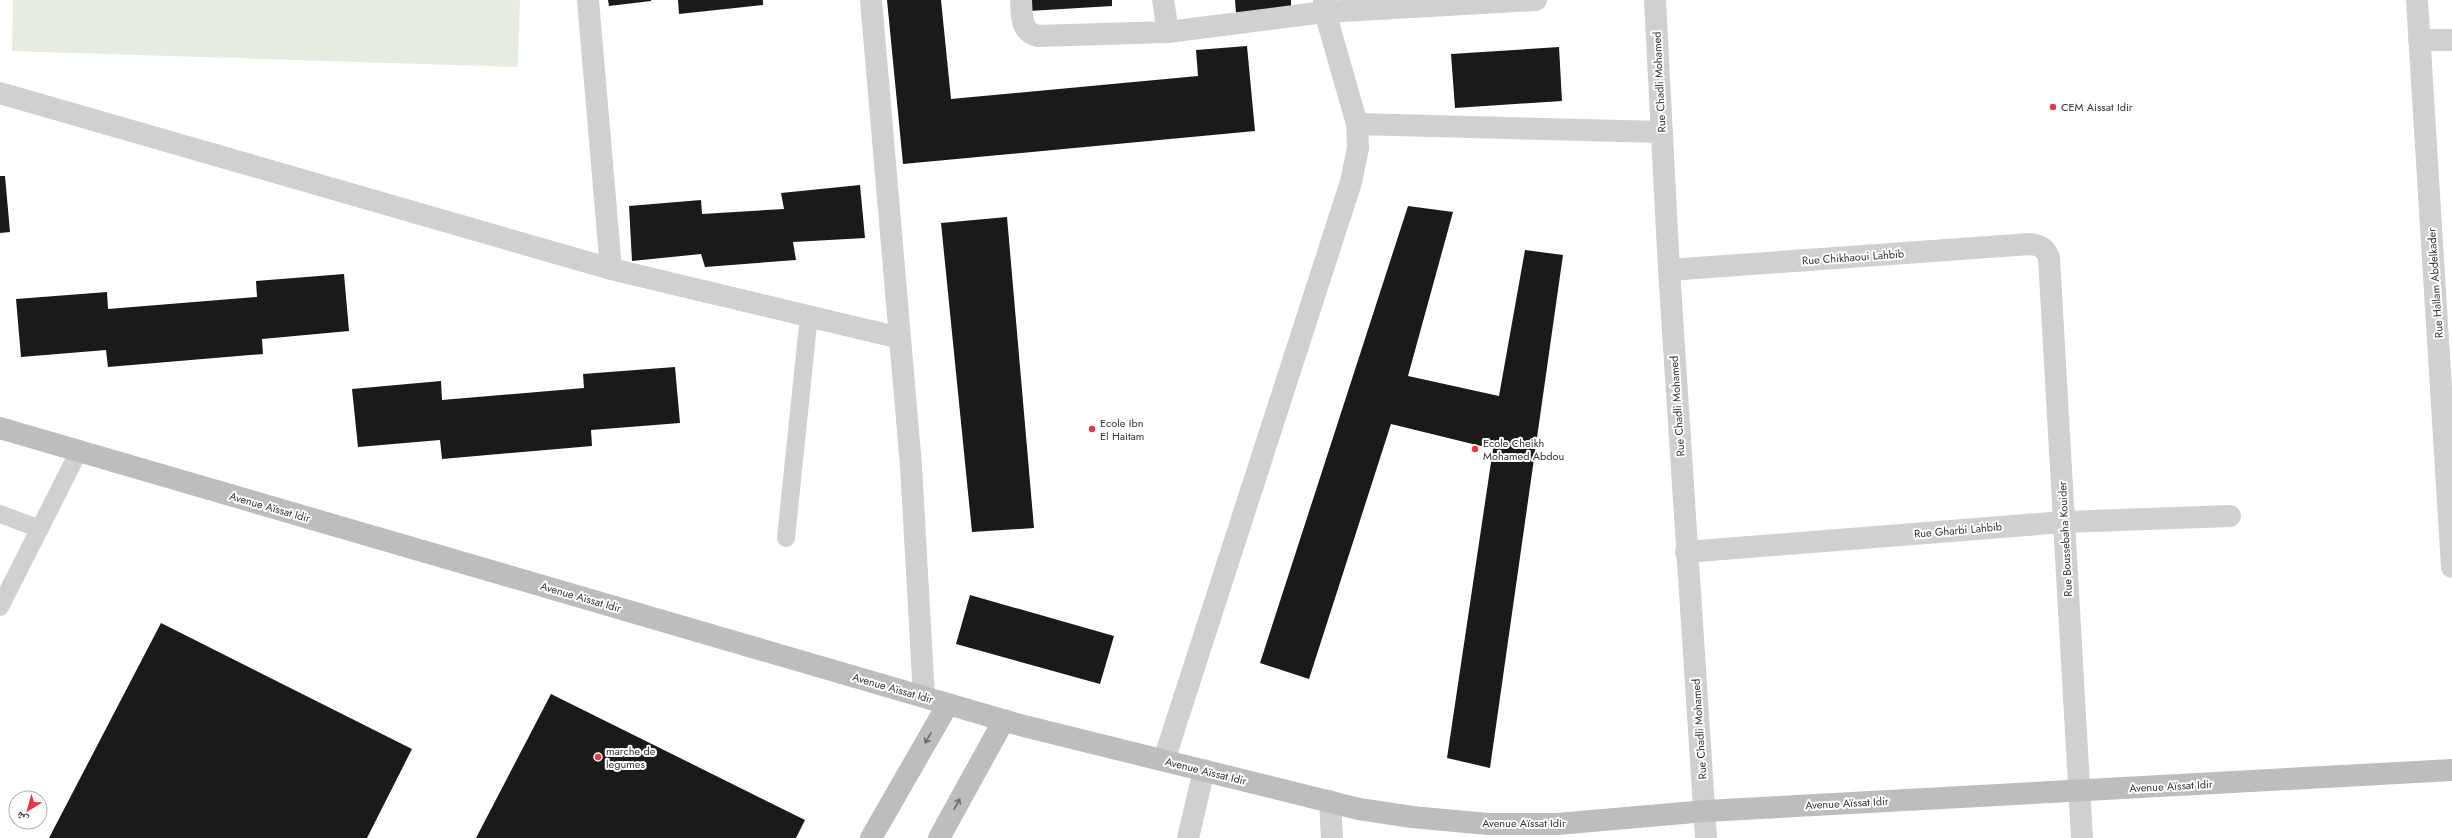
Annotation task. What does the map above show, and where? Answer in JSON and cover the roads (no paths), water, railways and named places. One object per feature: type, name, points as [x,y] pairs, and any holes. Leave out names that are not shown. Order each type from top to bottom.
[{"type":"main road","name":"Avenue Aïssat Idir","points":[[0,428],[1004,720],[1359,809],[1412,817],[1488,824],[1557,824],[1706,811],[2452,770]]},
{"type":"main road","points":[[871,838],[948,704]]},
{"type":"main road","points":[[939,838],[1004,720]]},
{"type":"street","points":[[588,0],[611,269]]},
{"type":"street","points":[[871,0],[911,466],[924,697]]},
{"type":"street","points":[[1021,0],[1023,24],[1029,32],[1038,36],[1168,32],[1324,6],[1528,0]]},
{"type":"street","points":[[1163,0],[1168,32]]},
{"type":"street","name":"Rue Chadli Mohamed","points":[[1655,0],[1668,270],[1686,552],[1706,811],[1706,838]]},
{"type":"street","name":"Rue Hallam Abdelkader","points":[[2417,0],[2448,417],[2452,567]]},
{"type":"street","points":[[1164,760],[1351,182],[1358,148],[1357,124],[1324,6]]},
{"type":"street","points":[[2419,40],[2452,40]]},
{"type":"street","points":[[0,93],[611,269],[900,338]]},
{"type":"street","points":[[1357,124],[1661,132]]},
{"type":"street","name":"Rue Chikhaoui Lahbib","points":[[1668,270],[2038,245]]},
{"type":"street","name":"Rue Boussebaha Kouider","points":[[2038,245],[2046,251],[2049,258],[2082,838]]},
{"type":"street","name":"Rue Gharbi Lahbib","points":[[1686,552],[2064,522],[2230,516]]},
{"type":"street","points":[[1188,838],[1204,770]]},
{"type":"street","points":[[1330,801],[1332,838]]},
{"type":"lane","points":[[786,538],[809,316]]},
{"type":"lane","points":[[0,607],[79,451]]},
{"type":"lane","points":[[0,514],[40,529]]},
{"type":"place","name":"CEM Aissat Idir","points":[[2053,107]]},
{"type":"place","name":"Ecole Ibn El Haitam","points":[[1092,429]]},
{"type":"place","name":"Ecole Cheikh Mohamed Abdou","points":[[1475,449]]},
{"type":"place","name":"marche de legumes","points":[[598,757]]}]
